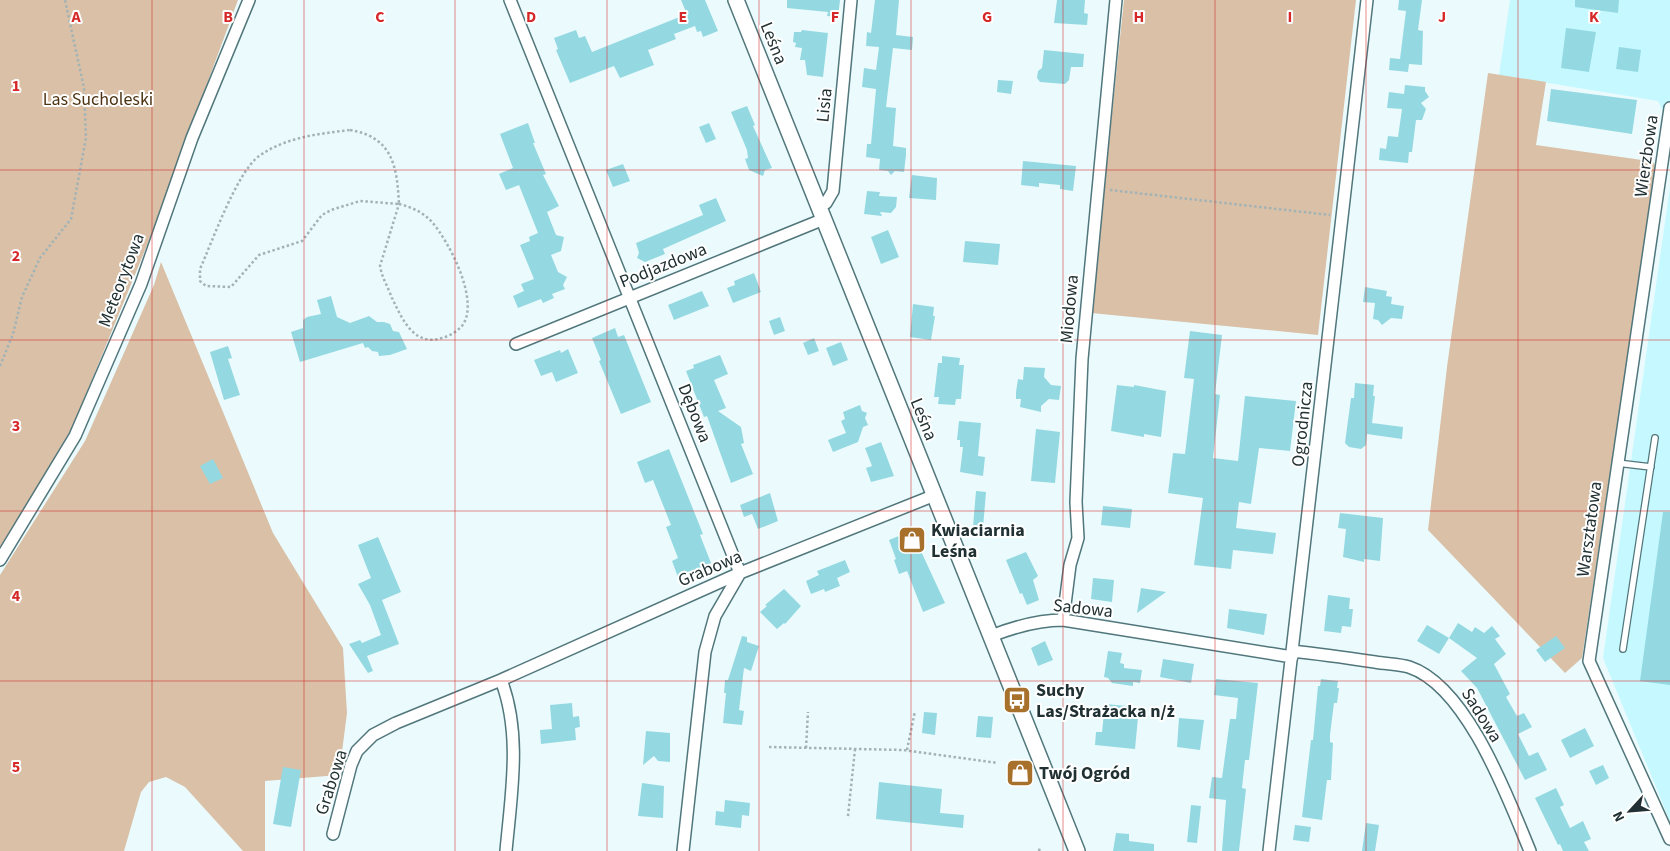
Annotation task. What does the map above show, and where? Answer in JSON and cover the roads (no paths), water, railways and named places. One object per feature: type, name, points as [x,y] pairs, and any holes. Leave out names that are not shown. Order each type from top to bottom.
[{"type":"street","name":"Meteorytowa","points":[[0,560],[75,436],[141,284],[192,138],[249,0]]},
{"type":"street","name":"Dębowa","points":[[510,0],[740,573]]},
{"type":"street","name":"Leśna","points":[[736,0],[1077,851]]},
{"type":"street","name":"Lisia","points":[[821,212],[831,197],[834,185],[851,0]]},
{"type":"street","name":"Miodowa","points":[[1063,620],[1070,565],[1078,538],[1076,502],[1082,359],[1116,0]]},
{"type":"street","name":"Ogrodnicza","points":[[1270,851],[1367,0]]},
{"type":"street","name":"Wierzbowa","points":[[1656,209],[1670,108]]},
{"type":"street","name":"Warsztatowa","points":[[1656,209],[1589,661],[1670,839]]},
{"type":"street","name":"Podjazdowa","points":[[516,344],[630,298],[821,212]]},
{"type":"street","name":"Grabowa","points":[[333,834],[351,765],[364,743],[396,723],[501,680],[740,573],[935,495]]},
{"type":"street","points":[[683,851],[705,652],[715,616],[740,573]]},
{"type":"street","name":"Sadowa","points":[[992,636],[1007,630],[1048,620],[1063,620],[1292,654],[1410,667],[1430,678],[1449,694],[1472,727],[1498,778],[1530,851]]},
{"type":"street","points":[[501,680],[507,695],[514,766],[506,851]]},
{"type":"lane","points":[[1623,649],[1655,438]]},
{"type":"lane","points":[[1617,463],[1651,467]]},
{"type":"place","name":"Kwiaciarnia Leśna","points":[[912,540]]},
{"type":"place","name":"Suchy Las/Strażacka n/ż","points":[[1017,700]]},
{"type":"place","name":"Twój Ogród","points":[[1020,773]]},
{"type":"park label","name":"Las Sucholeski","points":[[98,99]]}]
